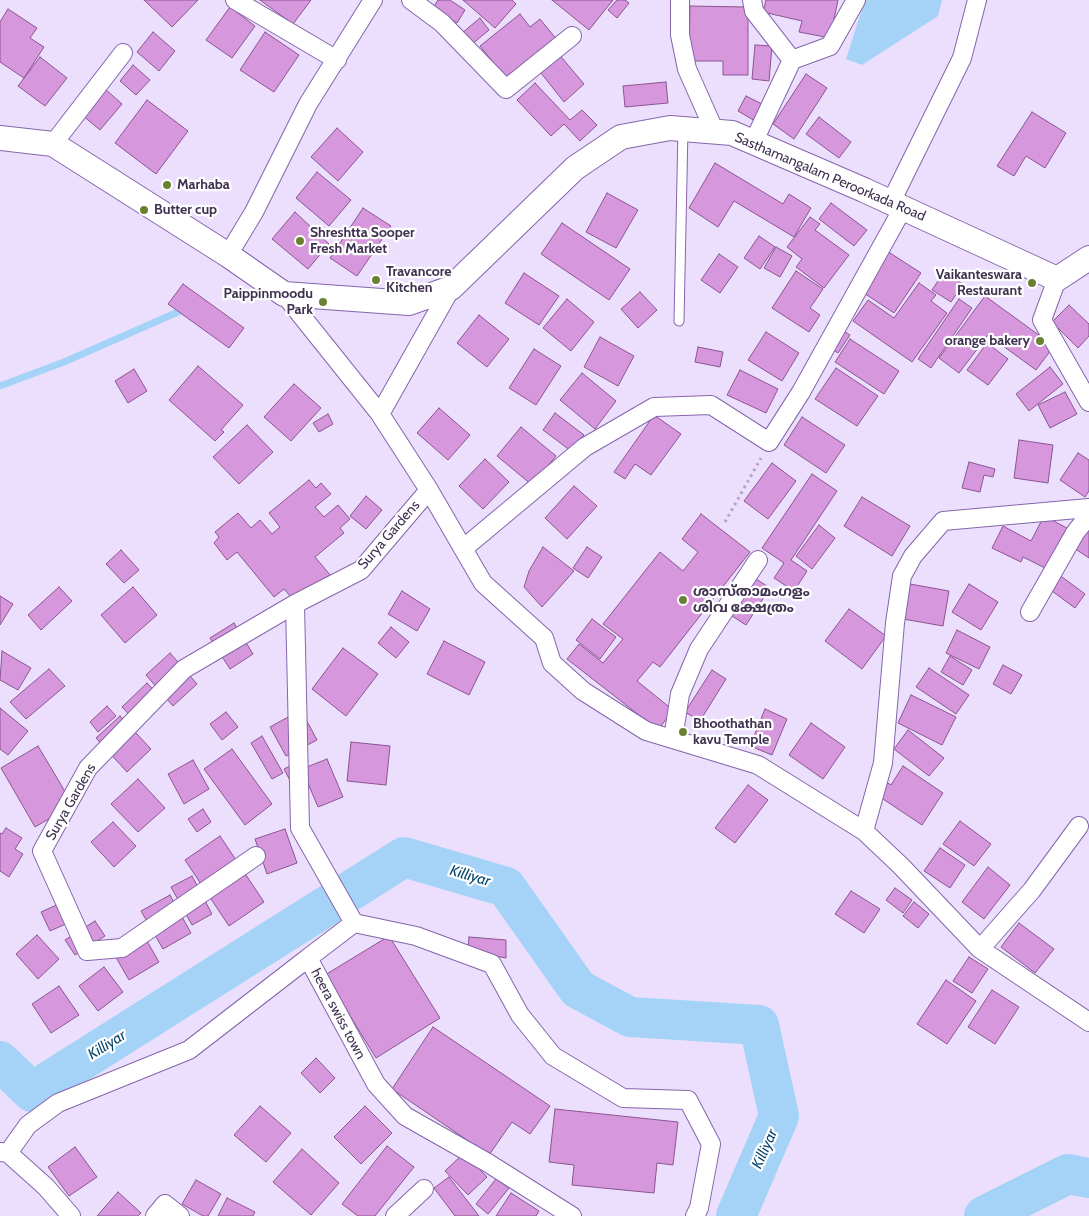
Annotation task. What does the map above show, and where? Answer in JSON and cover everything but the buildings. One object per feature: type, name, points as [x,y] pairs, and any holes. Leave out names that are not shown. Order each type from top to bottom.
[{"type":"street","points":[[235,0],[337,60]]},
{"type":"street","points":[[228,255],[254,212],[308,104],[373,0]]},
{"type":"street","points":[[411,0],[442,23],[506,89],[572,36]]},
{"type":"street","points":[[680,0],[680,35],[687,69],[715,132]]},
{"type":"street","points":[[752,0],[754,10],[792,60]]},
{"type":"street","points":[[753,143],[792,60],[830,46],[856,0]]},
{"type":"street","points":[[464,548],[585,446],[654,407],[711,405],[770,442],[801,392],[897,205],[962,58],[977,0]]},
{"type":"street","points":[[53,144],[123,53]]},
{"type":"street","name":"Sasthamangalam Peroorkada Road","points":[[284,294],[410,303],[452,288],[575,168],[621,137],[670,128],[732,133],[897,205],[1057,279]]},
{"type":"street","points":[[0,138],[53,144],[228,255],[284,294],[380,414],[429,490],[483,583],[544,638],[552,663],[591,696],[646,731],[758,765],[864,832],[901,866],[980,949],[1089,1022]]},
{"type":"street","points":[[1089,258],[1057,279],[1042,320],[1089,402]]},
{"type":"street","points":[[380,414],[452,288]]},
{"type":"street","name":"Surya Gardens","points":[[256,856],[122,948],[87,951],[42,852],[88,768],[184,669],[295,604],[362,570],[429,490]]},
{"type":"street","points":[[864,832],[883,762],[895,623],[902,576],[913,556],[943,521],[1089,508]]},
{"type":"street","points":[[1030,612],[1075,533],[1089,515]]},
{"type":"street","points":[[673,739],[680,694],[699,649],[758,560]]},
{"type":"street","points":[[295,604],[300,828],[317,861],[354,923],[416,936],[492,964],[520,1015],[553,1056],[623,1098],[688,1100],[711,1144],[699,1208],[695,1216]]},
{"type":"street","points":[[980,949],[1032,890],[1079,826]]},
{"type":"street","name":"heera swiss town","points":[[354,923],[308,958],[376,1084],[405,1116],[488,1162],[572,1216]]},
{"type":"street","points":[[71,1216],[46,1186],[4,1153],[28,1125],[58,1102],[188,1050],[308,958]]},
{"type":"street","points":[[395,1216],[424,1189]]},
{"type":"street","points":[[155,1216],[165,1204],[180,1216]]},
{"type":"lane","points":[[679,321],[683,129]]},
{"type":"path","points":[[725,522],[737,504],[770,442]]},
{"type":"water","points":[[865,0],[942,0],[938,16],[862,65],[846,59]]},
{"type":"waterway","points":[[0,386],[64,362],[187,308]]},
{"type":"waterway","name":"Killiyar","points":[[0,1061],[32,1092],[404,857],[506,887],[578,989],[630,1017],[759,1025],[779,1116],[736,1216]]},
{"type":"waterway","name":"Killiyar","points":[[984,1216],[1068,1174],[1089,1178]]},
{"type":"place","name":"Marhaba","points":[[167,185]]},
{"type":"place","name":"Butter cup","points":[[144,210]]},
{"type":"place","name":"Shreshtta Sooper Fresh Market","points":[[300,241]]},
{"type":"place","name":"Travancore Kitchen","points":[[376,280]]},
{"type":"place","name":"Vaikanteswara Restaurant","points":[[1032,283]]},
{"type":"place","name":"Paippinmoodu Park","points":[[323,302]]},
{"type":"place","name":"orange bakery","points":[[1040,341]]},
{"type":"place","name":"ശാസ്താമംഗളം ശിവ ക്ഷേത്രം","points":[[683,600]]},
{"type":"place","name":"Bhoothathan kavu Temple","points":[[683,732]]}]
